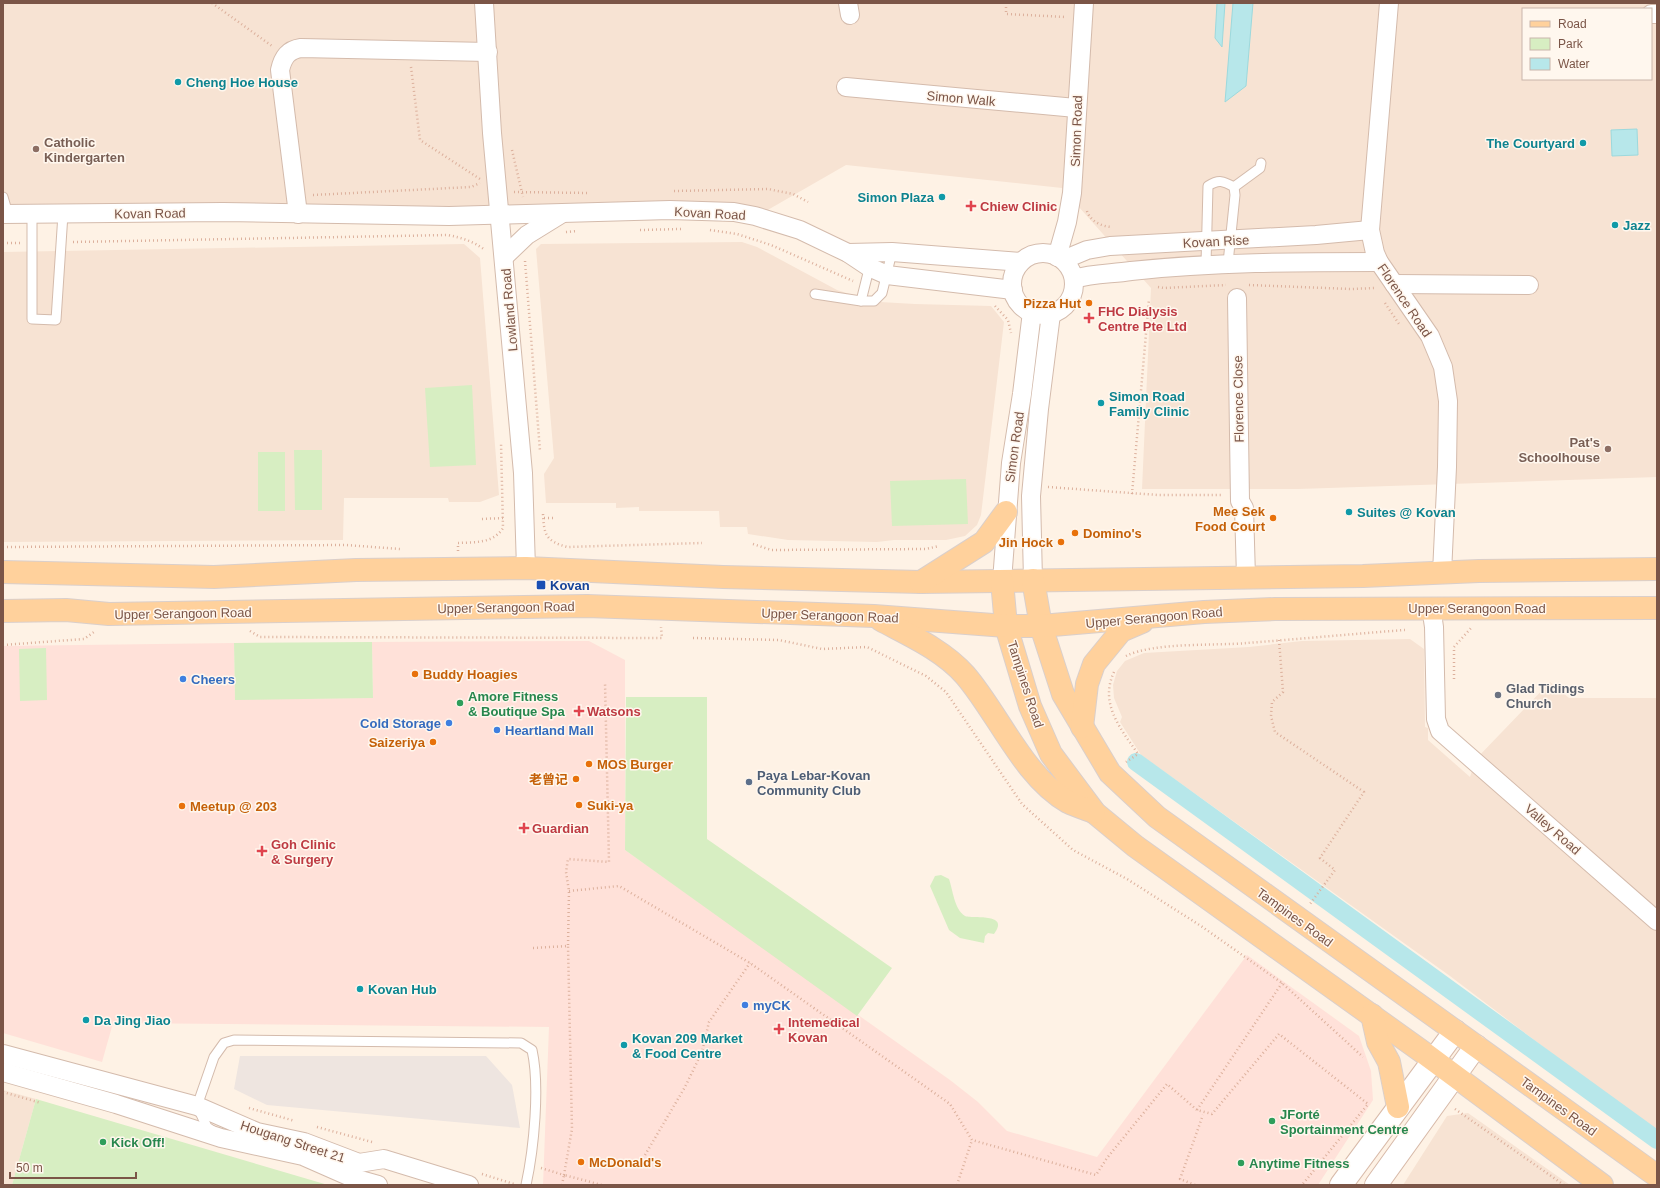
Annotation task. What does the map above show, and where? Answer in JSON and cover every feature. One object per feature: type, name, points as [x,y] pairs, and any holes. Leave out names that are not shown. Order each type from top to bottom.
[{"type":"main road","points":[[921,582],[984,542],[1006,512]]},
{"type":"main road","points":[[3,572],[214,577],[356,570],[526,568],[723,577],[921,582],[1362,576],[1657,569]]},
{"type":"main road","name":"Tampines Road","points":[[1033,580],[1042,626],[1064,694],[1110,773],[1157,817],[1657,1176]]},
{"type":"main road","name":"Tampines Road","points":[[1002,581],[1006,626],[1030,706],[1051,754],[1095,812],[1135,846],[1372,1015],[1602,1185]]},
{"type":"main road","name":"Upper Serangoon Road","points":[[3,611],[66,610],[108,614],[587,606],[874,616],[1006,626],[1042,626],[1204,612],[1275,609],[1440,617],[1657,608]]},
{"type":"main road","points":[[874,616],[923,642],[952,663],[982,697],[1017,750],[1044,782],[1068,802],[1095,812]]},
{"type":"main road","points":[[1082,727],[1087,684],[1094,664],[1121,631],[1152,617]]},
{"type":"main road","points":[[1372,1015],[1378,1042],[1389,1062],[1398,1107]]},
{"type":"main road","points":[[1341,1185],[1455,1031]]},
{"type":"main road","points":[[1376,1185],[1476,1046]]},
{"type":"street","name":"Lowland Road","points":[[484,3],[492,133],[500,214],[497,256],[523,473],[526,568]]},
{"type":"street","name":"Simon Road","points":[[1060,259],[1075,165],[1076,108],[1084,3]]},
{"type":"street","name":"Florence Road","points":[[1389,3],[1370,230],[1375,253],[1375,262],[1386,286],[1430,336],[1444,367],[1448,401],[1447,467],[1442,573]]},
{"type":"street","points":[[298,214],[280,70],[286,56],[292,50],[302,48],[488,52]]},
{"type":"street","name":"Simon Walk","points":[[846,88],[1076,108]]},
{"type":"street","name":"Kovan Road","points":[[5,208],[32,214],[223,212],[298,214],[525,214],[670,210],[734,212],[779,222],[848,253],[871,260],[888,275],[1013,290]]},
{"type":"street","points":[[497,256],[564,212]]},
{"type":"street","points":[[1067,222],[1077,240],[1087,246],[1097,248]]},
{"type":"street","name":"Kovan Rise","points":[[1060,259],[1097,248],[1370,230]]},
{"type":"street","points":[[871,260],[892,252],[1021,262]]},
{"type":"street","points":[[1042,253],[1060,259],[1069,267],[1074,279],[1072,294],[1068,302],[1051,314],[1032,312],[1019,303],[1013,290],[1013,279],[1021,262],[1034,254],[1042,253]]},
{"type":"street","name":"Kovan Rise","points":[[1074,279],[1086,276],[1206,264],[1375,262]]},
{"type":"street","points":[[1386,286],[1529,285]]},
{"type":"street","name":"Florence Close","points":[[1237,298],[1240,498],[1234,508],[1239,577]]},
{"type":"street","name":"Simon Road","points":[[1002,581],[1006,512],[1011,463],[1022,394],[1032,312]]},
{"type":"street","name":"Simon Road","points":[[1033,580],[1032,496],[1039,409],[1051,314]]},
{"type":"street","name":"Valley Road","points":[[1440,617],[1436,719],[1440,731],[1657,921]]},
{"type":"street","name":"Hougang Street 21","points":[[3,1054],[197,1106],[257,1132],[304,1142],[354,1175]]},
{"type":"street","name":"Hougang Street 21","points":[[3,1072],[116,1104],[221,1138],[303,1156],[378,1185]]},
{"type":"street","name":"Hougang Street 21","points":[[354,1175],[384,1159],[474,1179]]},
{"type":"lane","points":[[1234,187],[1260,168],[1261,163]]},
{"type":"lane","points":[[1206,264],[1208,186],[1216,181],[1222,180],[1234,187]]},
{"type":"lane","points":[[1228,263],[1235,196],[1234,187]]},
{"type":"lane","points":[[32,214],[32,320],[56,320],[63,214]]},
{"type":"lane","points":[[815,294],[862,301],[874,301],[879,298],[888,275],[892,252]]},
{"type":"lane","points":[[862,301],[871,260]]},
{"type":"lane","points":[[221,1138],[207,1127],[197,1106],[214,1057],[224,1043],[234,1040],[521,1043],[532,1050],[536,1069],[530,1165],[526,1185]]},
{"type":"path","points":[[212,3],[286,56]]},
{"type":"path","points":[[1006,3],[1006,14],[1068,17]]},
{"type":"path","points":[[409,50],[420,140],[482,181]]},
{"type":"path","points":[[510,142],[525,214]]},
{"type":"path","points":[[1086,207],[1087,213],[1097,222],[1104,226],[1114,228]]},
{"type":"path","points":[[61,241],[83,242],[448,235],[477,244],[497,256]]},
{"type":"path","points":[[527,235],[531,241],[524,251],[540,456]]},
{"type":"path","points":[[3,243],[32,243]]},
{"type":"path","points":[[1375,262],[1386,286]]},
{"type":"path","points":[[1132,494],[1149,298]]},
{"type":"path","points":[[1384,300],[1402,327]]},
{"type":"path","points":[[451,552],[458,552],[458,543],[483,542],[499,535],[503,528],[501,440]]},
{"type":"path","points":[[1054,487],[1132,494],[1240,498]]},
{"type":"path","points":[[543,510],[548,538],[556,544],[567,547],[702,543]]},
{"type":"path","points":[[482,519],[503,518]]},
{"type":"path","points":[[544,518],[555,518]]},
{"type":"path","points":[[753,544],[772,550],[926,550],[940,546]]},
{"type":"path","points":[[3,547],[346,545],[406,549]]},
{"type":"path","points":[[1122,659],[1135,652],[1153,648],[1279,640],[1440,617],[1472,626],[1454,647],[1454,683]]},
{"type":"path","points":[[244,628],[260,637],[662,638]]},
{"type":"path","points":[[3,645],[84,639],[98,629]]},
{"type":"path","points":[[693,638],[779,640],[822,649],[867,647],[926,676],[946,692],[1022,804],[1073,850],[1133,882],[1201,926],[1282,983],[1363,1057]]},
{"type":"path","points":[[1279,640],[1283,692],[1272,702],[1271,716],[1275,732],[1364,792],[1320,858],[1335,870],[1312,901]]},
{"type":"path","points":[[1115,669],[1108,690],[1114,718],[1138,754],[1124,762],[1128,767]]},
{"type":"path","points":[[562,1185],[572,1129],[568,946],[569,891],[566,872],[568,859],[609,862],[605,682]]},
{"type":"path","points":[[569,891],[619,886],[750,963],[950,1104],[972,1140],[1096,1175],[1107,1158],[1167,1084],[1197,1110],[1212,1114],[1279,1034],[1368,1104],[1302,1185]]},
{"type":"path","points":[[1303,899],[1316,908]]},
{"type":"path","points":[[534,948],[568,946]]},
{"type":"path","points":[[645,1155],[685,1087],[702,1052],[709,1022],[750,963]]},
{"type":"path","points":[[1197,1110],[1282,983]]},
{"type":"path","points":[[3,1092],[41,1103]]},
{"type":"path","points":[[246,1107],[300,1122]]},
{"type":"path","points":[[1453,1107],[1564,1185]]},
{"type":"path","points":[[1195,1185],[1180,1179],[1203,1115]]},
{"type":"path","points":[[316,1126],[376,1144]]},
{"type":"path","points":[[957,1185],[972,1140]]},
{"type":"path","points":[[530,1165],[602,1185]]},
{"type":"path","points":[[474,1179],[516,1185]]},
{"type":"shaded area","points":[[3,3],[1657,3],[1657,477],[1298,489],[1142,489],[1151,288],[1062,188],[846,165],[759,215],[3,222]]},
{"type":"shaded area","points":[[742,242],[757,247],[837,290],[859,297],[880,302],[991,306],[1004,322],[981,515],[977,525],[965,536],[946,540],[894,540],[877,542],[788,540],[748,534],[747,527],[720,527],[719,511],[639,511],[639,507],[616,508],[616,503],[546,503],[544,474],[554,458],[536,249],[541,244]]},
{"type":"shaded area","points":[[464,244],[480,258],[499,495],[480,502],[449,502],[448,498],[344,498],[343,540],[3,542],[3,252]]},
{"type":"shaded area","points":[[1410,639],[1424,649],[1425,727],[1428,728],[1428,740],[1470,777],[1476,759],[1550,682],[1569,698],[1657,698],[1657,1133],[1450,976],[1141,755],[1120,722],[1122,717],[1114,698],[1113,685],[1117,671],[1125,661],[1144,653],[1249,647],[1302,641]]},
{"type":"shaded area","points":[[589,641],[625,660],[625,850],[950,1080],[978,1102],[1007,1131],[1097,1157],[1247,955],[1359,1036],[1371,1071],[1373,1100],[1318,1185],[543,1185],[549,1027],[113,1023],[102,1062],[3,1033],[3,646],[234,643],[235,699],[373,698],[372,642]]},
{"type":"shaded area","points":[[240,1056],[486,1056],[512,1085],[520,1128],[267,1105],[234,1089]]},
{"type":"shaded area","points":[[3,1090],[36,1099],[12,1185],[3,1185]]},
{"type":"shaded area","points":[[1468,1113],[1570,1185],[1403,1185],[1447,1116]]},
{"type":"green space","points":[[472,385],[476,465],[430,467],[425,388]]},
{"type":"green space","points":[[294,450],[322,450],[322,510],[295,510]]},
{"type":"green space","points":[[258,452],[285,452],[285,511],[258,511]]},
{"type":"green space","points":[[966,479],[968,524],[892,526],[890,481]]},
{"type":"green space","points":[[372,642],[373,698],[235,700],[234,643]]},
{"type":"green space","points":[[46,648],[47,700],[20,701],[19,649]]},
{"type":"green space","points":[[626,697],[707,697],[707,839],[892,968],[857,1016],[625,850]]},
{"type":"green space","points":[[941,875],[949,879],[954,899],[961,913],[969,917],[994,919],[997,922],[998,927],[994,934],[988,933],[985,936],[984,943],[960,938],[949,930],[930,886],[935,876]]},
{"type":"green space","name":"Kick Off!","points":[[36,1099],[328,1185],[12,1185]]},
{"type":"water","points":[[1217,3],[1225,3],[1222,47],[1215,38]]},
{"type":"water","points":[[1233,3],[1253,3],[1246,86],[1225,102]]},
{"type":"water","points":[[1637,129],[1638,155],[1612,156],[1611,130]]},
{"type":"waterway","points":[[1136,762],[1657,1140]]},
{"type":"place","name":"Cheng Hoe House","points":[[178,82]]},
{"type":"place","name":"The Courtyard","points":[[1583,143]]},
{"type":"place","name":"Catholic Kindergarten","points":[[36,149]]},
{"type":"place","name":"Simon Plaza","points":[[942,197]]},
{"type":"place","name":"Chiew Clinic","points":[[971,206]]},
{"type":"place","name":"Jazz","points":[[1615,225]]},
{"type":"place","name":"Pizza Hut","points":[[1089,303]]},
{"type":"place","name":"FHC Dialysis Centre Pte Ltd","points":[[1089,318]]},
{"type":"place","name":"Simon Road Family Clinic","points":[[1101,403]]},
{"type":"place","name":"Pat's Schoolhouse","points":[[1608,449]]},
{"type":"place","name":"Suites @ Kovan","points":[[1349,512]]},
{"type":"place","name":"Mee Sek Food Court","points":[[1273,518]]},
{"type":"place","name":"Domino's","points":[[1075,533]]},
{"type":"place","name":"Jin Hock","points":[[1061,542]]},
{"type":"place","name":"Kovan","points":[[541,585]]},
{"type":"place","name":"Buddy Hoagies","points":[[415,674]]},
{"type":"place","name":"Cheers","points":[[183,679]]},
{"type":"place","name":"Glad Tidings Church","points":[[1498,695]]},
{"type":"place","name":"Amore Fitness & Boutique Spa","points":[[460,703]]},
{"type":"place","name":"Watsons","points":[[579,711]]},
{"type":"place","name":"Cold Storage","points":[[449,723]]},
{"type":"place","name":"Heartland Mall","points":[[497,730]]},
{"type":"place","name":"Saizeriya","points":[[433,742]]},
{"type":"place","name":"MOS Burger","points":[[589,764]]},
{"type":"place","name":"老曾记","points":[[576,779]]},
{"type":"place","name":"Paya Lebar-Kovan Community Club","points":[[749,782]]},
{"type":"place","name":"Suki-ya","points":[[579,805]]},
{"type":"place","name":"Meetup @ 203","points":[[182,806]]},
{"type":"place","name":"Guardian","points":[[524,828]]},
{"type":"place","name":"Goh Clinic & Surgery","points":[[262,851]]},
{"type":"place","name":"Kovan Hub","points":[[360,989]]},
{"type":"place","name":"myCK","points":[[745,1005]]},
{"type":"place","name":"Da Jing Jiao","points":[[86,1020]]},
{"type":"place","name":"Intemedical Kovan","points":[[779,1029]]},
{"type":"place","name":"Kovan 209 Market & Food Centre","points":[[624,1045]]},
{"type":"place","name":"JForté Sportainment Centre","points":[[1272,1121]]},
{"type":"place","name":"Kick Off!","points":[[103,1142]]},
{"type":"place","name":"McDonald's","points":[[581,1162]]},
{"type":"place","name":"Anytime Fitness","points":[[1241,1163]]}]
